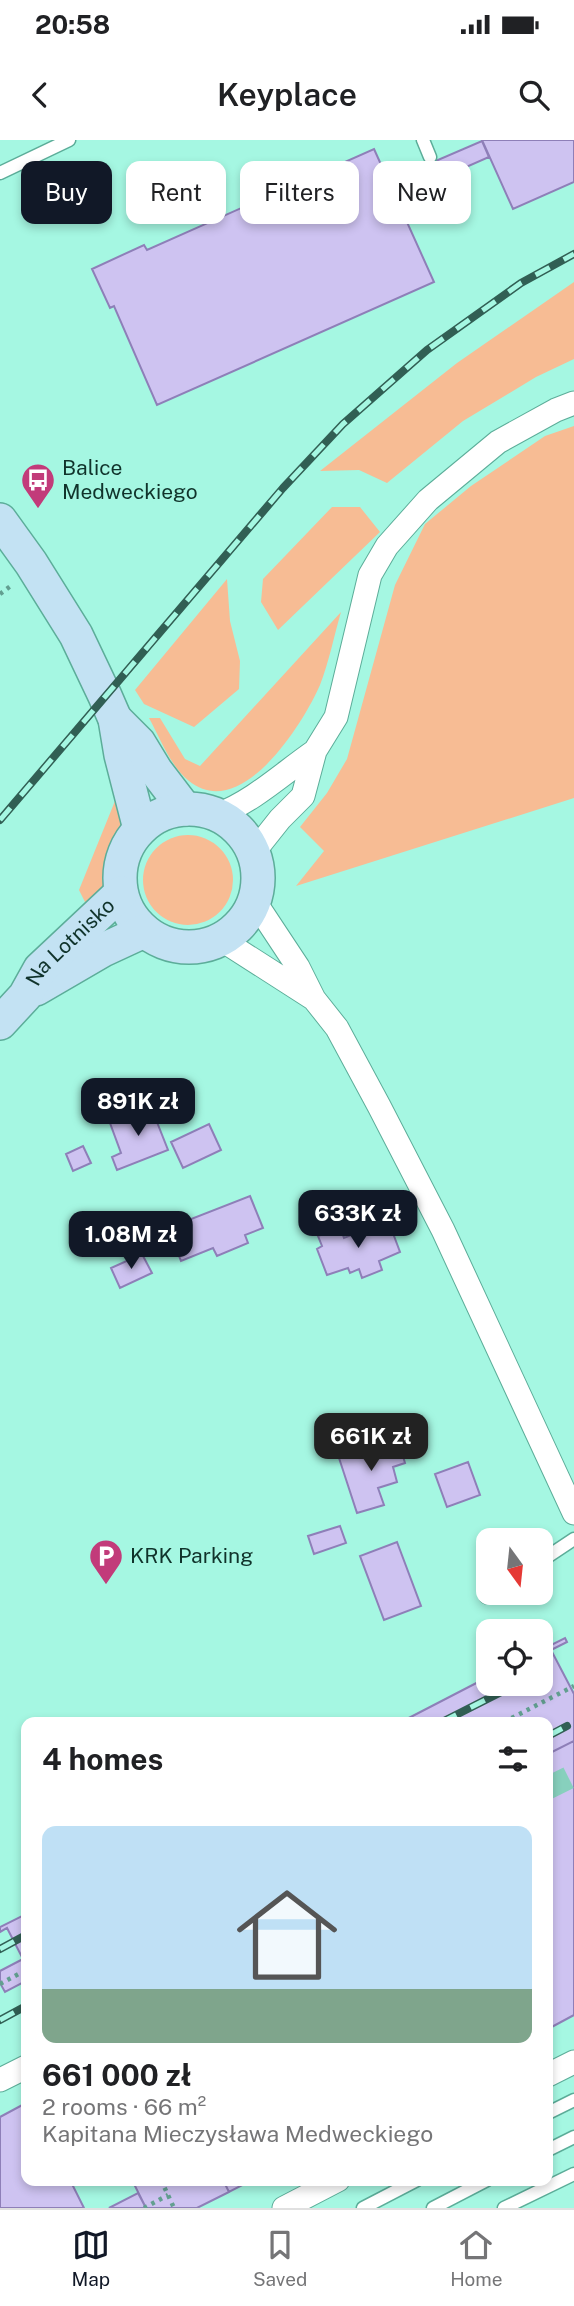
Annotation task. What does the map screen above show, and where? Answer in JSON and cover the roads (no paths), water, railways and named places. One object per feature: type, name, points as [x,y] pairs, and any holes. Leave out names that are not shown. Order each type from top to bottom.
[{"type":"main road","points":[[0,520],[31,563],[76,635],[116,719],[121,755],[140,829]]},
{"type":"main road","points":[[116,719],[139,743],[185,809]]},
{"type":"main road","points":[[185,809],[217,815],[242,832],[253,853],[258,867],[255,902],[236,930],[222,940],[202,946],[181,947],[161,942],[144,931],[129,914],[121,893],[120,870],[127,848],[140,829],[168,812],[185,809]]},
{"type":"main road","name":"Na Lotnisko","points":[[0,1023],[25,996],[40,969],[121,893]]},
{"type":"main road","name":"Na Lotnisko","points":[[25,996],[103,950],[144,931]]},
{"type":"street","points":[[253,853],[280,819],[303,796],[315,751],[336,717],[370,575],[387,546],[428,500],[498,442],[574,403]]},
{"type":"street","points":[[217,815],[257,794],[315,751]]},
{"type":"street","points":[[255,902],[298,967],[314,999],[337,1028],[443,1230],[574,1513]]},
{"type":"street","points":[[222,940],[314,999]]},
{"type":"street","points":[[553,2072],[574,2062]]},
{"type":"street","points":[[0,2080],[21,2070]]},
{"type":"street","points":[[284,2208],[326,2186]]},
{"type":"lane","points":[[0,173],[69,140]]},
{"type":"lane","points":[[423,140],[430,157]]},
{"type":"lane","points":[[553,1553],[574,1539]]},
{"type":"lane","points":[[553,2110],[574,2100]]},
{"type":"lane","points":[[553,2148],[574,2137]]},
{"type":"lane","points":[[553,2184],[574,2174]]},
{"type":"lane","points":[[363,2208],[405,2186]]},
{"type":"lane","points":[[433,2208],[475,2186]]},
{"type":"lane","points":[[504,2208],[549,2186]]},
{"type":"tunnel","points":[[553,1786],[574,1775]]},
{"type":"railway","points":[[0,820],[283,488],[343,424],[427,350],[521,283],[574,254]]},
{"type":"railway","points":[[452,1717],[493,1696]]},
{"type":"railway","points":[[553,1733],[567,1726]]},
{"type":"railway","points":[[0,1949],[21,1938]]},
{"type":"railway","points":[[0,2020],[21,2009]]},
{"type":"place","name":"Balice Medweckiego","points":[[38,510]]},
{"type":"place","name":"KRK Parking","points":[[106,1586]]}]
